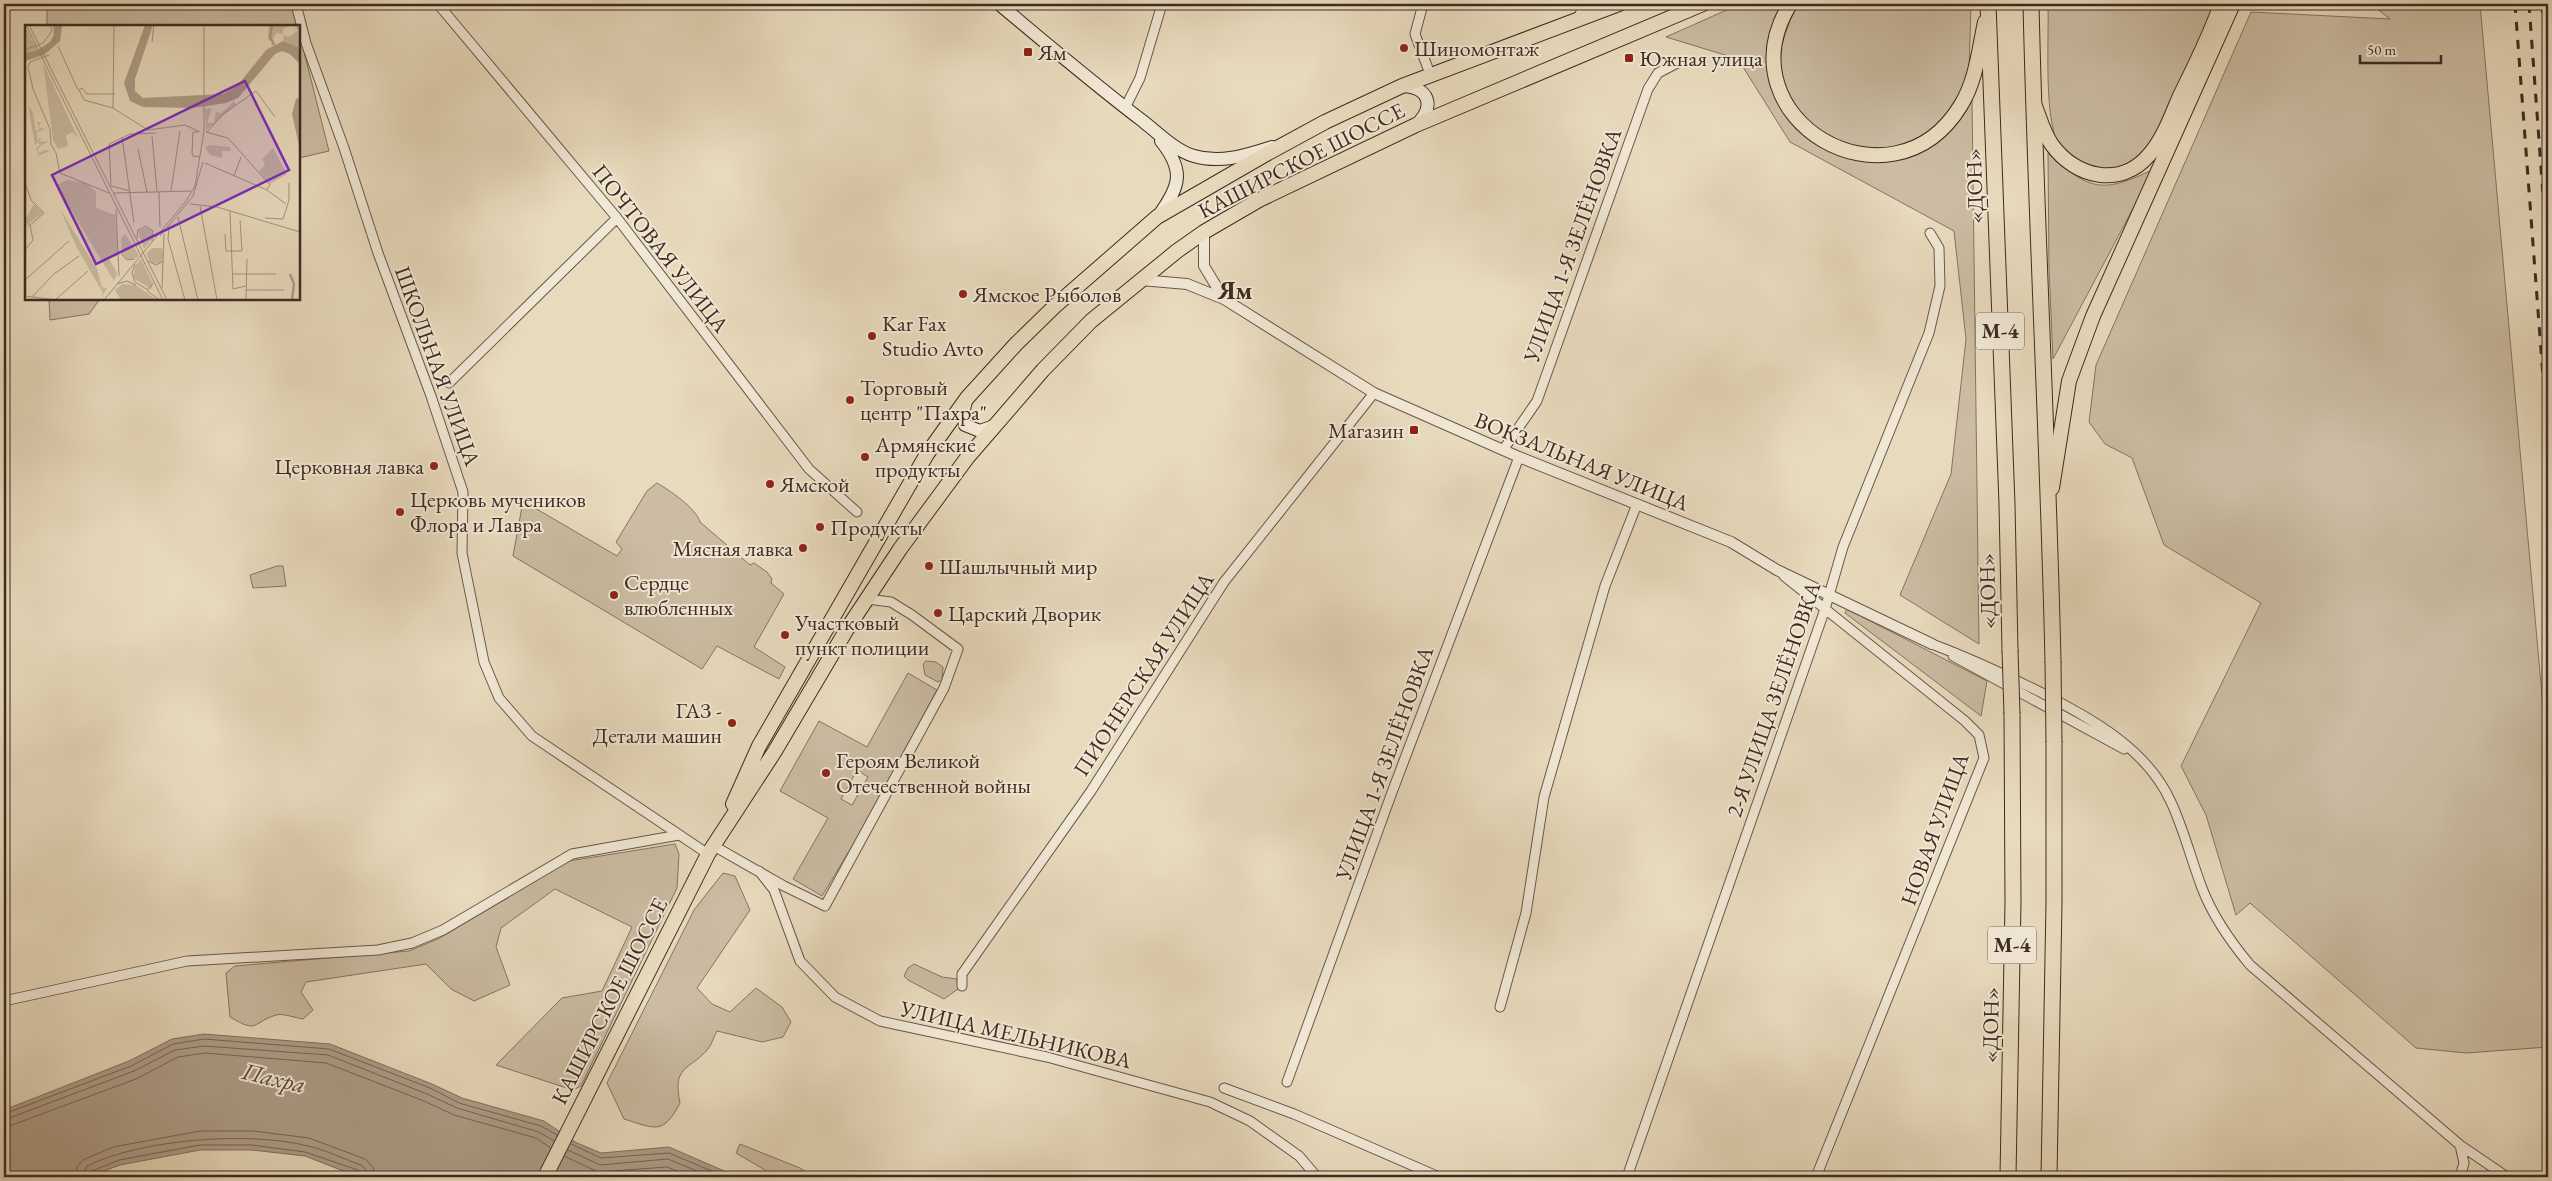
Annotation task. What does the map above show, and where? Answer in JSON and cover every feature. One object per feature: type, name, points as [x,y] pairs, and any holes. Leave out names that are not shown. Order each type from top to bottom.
[{"type":"highway","name":"М-4","points":[[2031,4],[2038,277],[2050,509],[2054,743],[2054,904],[2049,1177]]},
{"type":"highway","name":"«ДОН»","points":[[1988,8],[2006,485],[2012,714],[2013,902],[2008,1177]]},
{"type":"main road","points":[[999,4],[1125,108],[1182,151],[1206,159],[1239,158],[1291,140]]},
{"type":"main road","points":[[1595,13],[1609,4]]},
{"type":"main road","name":"КАШИРСКОЕ ШОССЕ","points":[[545,1177],[711,850],[759,746],[833,614],[927,454],[967,398],[991,370],[1055,306],[1157,217],[1291,140],[1402,86],[1619,4]]},
{"type":"main road","name":"КАШИРСКОЕ ШОССЕ","points":[[711,850],[867,599],[966,458],[1043,370],[1092,321],[1141,280],[1204,232],[1259,200],[1416,125],[1704,4]]},
{"type":"main road","points":[[1790,4],[1780,23],[1772,53],[1776,79],[1788,108],[1820,140],[1845,151],[1872,156],[1897,153],[1919,145],[1937,134],[1954,115],[1967,95],[1973,79],[1988,8]]},
{"type":"main road","points":[[2034,103],[2051,144],[2076,168],[2093,175],[2111,176],[2127,172],[2139,165],[2159,142],[2221,4]]},
{"type":"main road","points":[[2050,509],[2064,404],[2079,354],[2093,316],[2233,4]]},
{"type":"main road","points":[[1402,86],[1418,88],[1427,99],[1426,114],[1416,125]]},
{"type":"main road","points":[[1146,124],[1172,154],[1178,172],[1177,186],[1157,217]]},
{"type":"main road","points":[[967,398],[963,414],[965,424],[980,431],[994,426]]},
{"type":"street","name":"ШКОЛЬНАЯ УЛИЦА","points":[[296,4],[306,44],[344,148],[378,253],[431,396],[463,492],[462,553],[484,662],[499,698],[532,736],[633,802],[679,835],[759,871],[825,906],[944,688],[958,649],[891,602],[867,599]]},
{"type":"street","name":"ПОЧТОВАЯ УЛИЦА","points":[[438,4],[617,218],[810,469],[857,512]]},
{"type":"street","points":[[1125,108],[1140,78],[1162,4]]},
{"type":"street","points":[[1423,4],[1415,34],[1430,74]]},
{"type":"street","points":[[1577,20],[1585,4]]},
{"type":"street","name":"УЛИЦА 1-Я ЗЕЛЁНОВКА","points":[[1503,450],[1537,401],[1648,89],[1658,73],[1681,61]]},
{"type":"street","points":[[449,383],[617,218]]},
{"type":"street","name":"ВОКЗАЛЬНАЯ УЛИЦА","points":[[1204,232],[1204,266],[1224,299]]},
{"type":"street","name":"2-Я УЛИЦА ЗЕЛЁНОВКА","points":[[1628,1177],[1825,609],[1843,547],[1929,333],[1940,286],[1939,248],[1930,233]]},
{"type":"street","name":"ВОКЗАЛЬНАЯ УЛИЦА","points":[[1141,280],[1187,284],[1224,299],[1374,393],[1519,457],[1731,542],[1778,570],[1932,644]]},
{"type":"street","name":"ПИОНЕРСКАЯ УЛИЦА","points":[[962,986],[962,974],[1091,791],[1224,582],[1374,393]]},
{"type":"street","name":"УЛИЦА 1-Я ЗЕЛЁНОВКА","points":[[1287,1082],[1391,795],[1519,457]]},
{"type":"street","points":[[1500,1007],[1526,913],[1544,797],[1605,586],[1637,504]]},
{"type":"street","name":"НОВАЯ УЛИЦА","points":[[1778,570],[1965,721],[1979,735],[1984,758],[1816,1177]]},
{"type":"street","points":[[1932,644],[1982,663],[2088,717],[2113,733],[2146,765],[2170,800],[2213,912],[2235,948],[2250,965],[2460,1145],[2507,1177]]},
{"type":"street","points":[[4,1001],[187,961],[378,950],[412,943],[443,930],[572,854],[679,835]]},
{"type":"street","name":"УЛИЦА МЕЛЬНИКОВА","points":[[759,871],[774,890],[800,961],[836,997],[880,1020],[1047,1057],[1210,1102],[1250,1121],[1299,1156],[1317,1177]]},
{"type":"street","points":[[1224,1088],[1294,1114],[1439,1177]]},
{"type":"street","points":[[2460,1145],[2464,1163],[2460,1177]]},
{"type":"shaded area","points":[[47,4],[292,4],[297,25],[47,25]]},
{"type":"shaded area","points":[[1740,4],[1785,4],[1773,27],[1769,42],[1768,72],[1777,100],[1793,123],[1814,142],[1840,155],[1868,161],[1897,159],[1924,149],[1956,121],[1972,100],[1979,644],[1900,595],[1951,474],[1966,339],[1954,231],[1790,142],[1738,59],[1666,37]]},
{"type":"shaded area","points":[[1796,4],[1971,4],[1969,70],[1959,100],[1927,135],[1900,147],[1852,149],[1808,125],[1784,88],[1777,57]]},
{"type":"shaded area","points":[[2048,4],[2215,4],[2156,137],[2139,157],[2125,167],[2109,171],[2088,166],[2070,157],[2057,141],[2050,112]]},
{"type":"shaded area","points":[[2371,4],[2480,4],[2548,762],[2548,1047],[2466,1053],[2416,1048],[2250,903],[2236,915],[2206,815],[2181,766],[2261,603],[2164,545],[2132,458],[2105,444],[2089,422],[2096,365],[2251,12],[2390,19]]},
{"type":"shaded area","points":[[300,36],[329,151],[300,158]]},
{"type":"shaded area","points":[[2048,153],[2075,175],[2097,185],[2121,182],[2154,169],[2053,359],[2049,269]]},
{"type":"shaded area","points":[[49,300],[99,300],[89,314],[50,320]]},
{"type":"shaded area","points":[[657,483],[688,505],[700,522],[750,565],[754,563],[767,572],[772,579],[771,583],[784,594],[754,647],[785,667],[779,679],[717,646],[702,669],[513,556],[523,501],[617,556],[622,549],[616,542],[647,491]]},
{"type":"shaded area","points":[[277,566],[283,566],[286,586],[253,588],[250,575]]},
{"type":"shaded area","points":[[1847,609],[1987,681],[1981,716],[1845,613]]},
{"type":"shaded area","points":[[926,661],[936,662],[943,667],[942,680],[938,682],[925,675],[923,664]]},
{"type":"shaded area","points":[[908,673],[937,690],[857,838],[822,896],[793,879],[828,818],[780,791],[819,721],[867,747]],"holes":[[[857,770],[868,777],[852,805],[841,799]]]},
{"type":"shaded area","points":[[675,844],[679,854],[677,888],[581,1086],[573,1090],[496,1065],[562,998],[602,991],[632,927],[555,889],[501,928],[496,947],[510,985],[474,1001],[451,989],[426,964],[306,982],[301,992],[313,1010],[303,1019],[276,1015],[251,1026],[230,1017],[226,973],[235,966],[409,951],[440,938],[569,861]]},
{"type":"shaded area","points":[[723,873],[735,876],[750,910],[697,988],[712,1004],[730,1012],[756,988],[782,1007],[791,1022],[783,1037],[762,1042],[717,1031],[708,1049],[680,1075],[678,1091],[680,1103],[669,1120],[658,1127],[651,1127],[624,1119],[607,1083],[694,910]]},
{"type":"shaded area","points":[[914,964],[942,977],[957,979],[958,989],[944,999],[908,980],[904,976],[908,968]]},
{"type":"shaded area","points":[[740,1144],[800,1168],[814,1177],[777,1177],[736,1153]]},
{"type":"water","name":"Пахра","points":[[204,1034],[330,1044],[432,1084],[462,1098],[544,1121],[577,1143],[601,1153],[669,1147],[738,1177],[370,1177],[351,1174],[305,1156],[252,1150],[200,1150],[120,1165],[88,1177],[4,1177],[4,1110],[129,1061],[172,1039]]},
{"type":"railway","points":[[2515,4],[2548,444]]},
{"type":"railway","points":[[2529,4],[2548,263]]},
{"type":"railway","points":[[2542,4],[2548,92]]},
{"type":"place","name":"Шиномонтаж","points":[[1404,48]]},
{"type":"place","name":"Ям","points":[[1028,52]]},
{"type":"place","name":"Южная улица","points":[[1629,58]]},
{"type":"place","name":"Ямское Рыболов","points":[[963,294]]},
{"type":"place","name":"Kar Fax Studio Avto","points":[[872,336]]},
{"type":"place","name":"Торговый центр \"Пахра\"","points":[[850,400]]},
{"type":"place","name":"Магазин","points":[[1414,430]]},
{"type":"place","name":"Армянские продукты","points":[[865,457]]},
{"type":"place","name":"Церковная лавка","points":[[434,466]]},
{"type":"place","name":"Ямской","points":[[770,484]]},
{"type":"place","name":"Церковь мучеников Флора и Лавра","points":[[400,512]]},
{"type":"place","name":"Продукты","points":[[820,527]]},
{"type":"place","name":"Мясная лавка","points":[[803,548]]},
{"type":"place","name":"Шашлычный мир","points":[[929,566]]},
{"type":"place","name":"Сердце влюбленных","points":[[614,595]]},
{"type":"place","name":"Царский Дворик","points":[[938,613]]},
{"type":"place","name":"Участковый пункт полиции","points":[[785,635]]},
{"type":"place","name":"ГАЗ - Детали машин","points":[[732,723]]},
{"type":"place","name":"Героям Великой Отечественной войны","points":[[826,773]]},
{"type":"district","name":"Ям","points":[[1235,290]]}]
